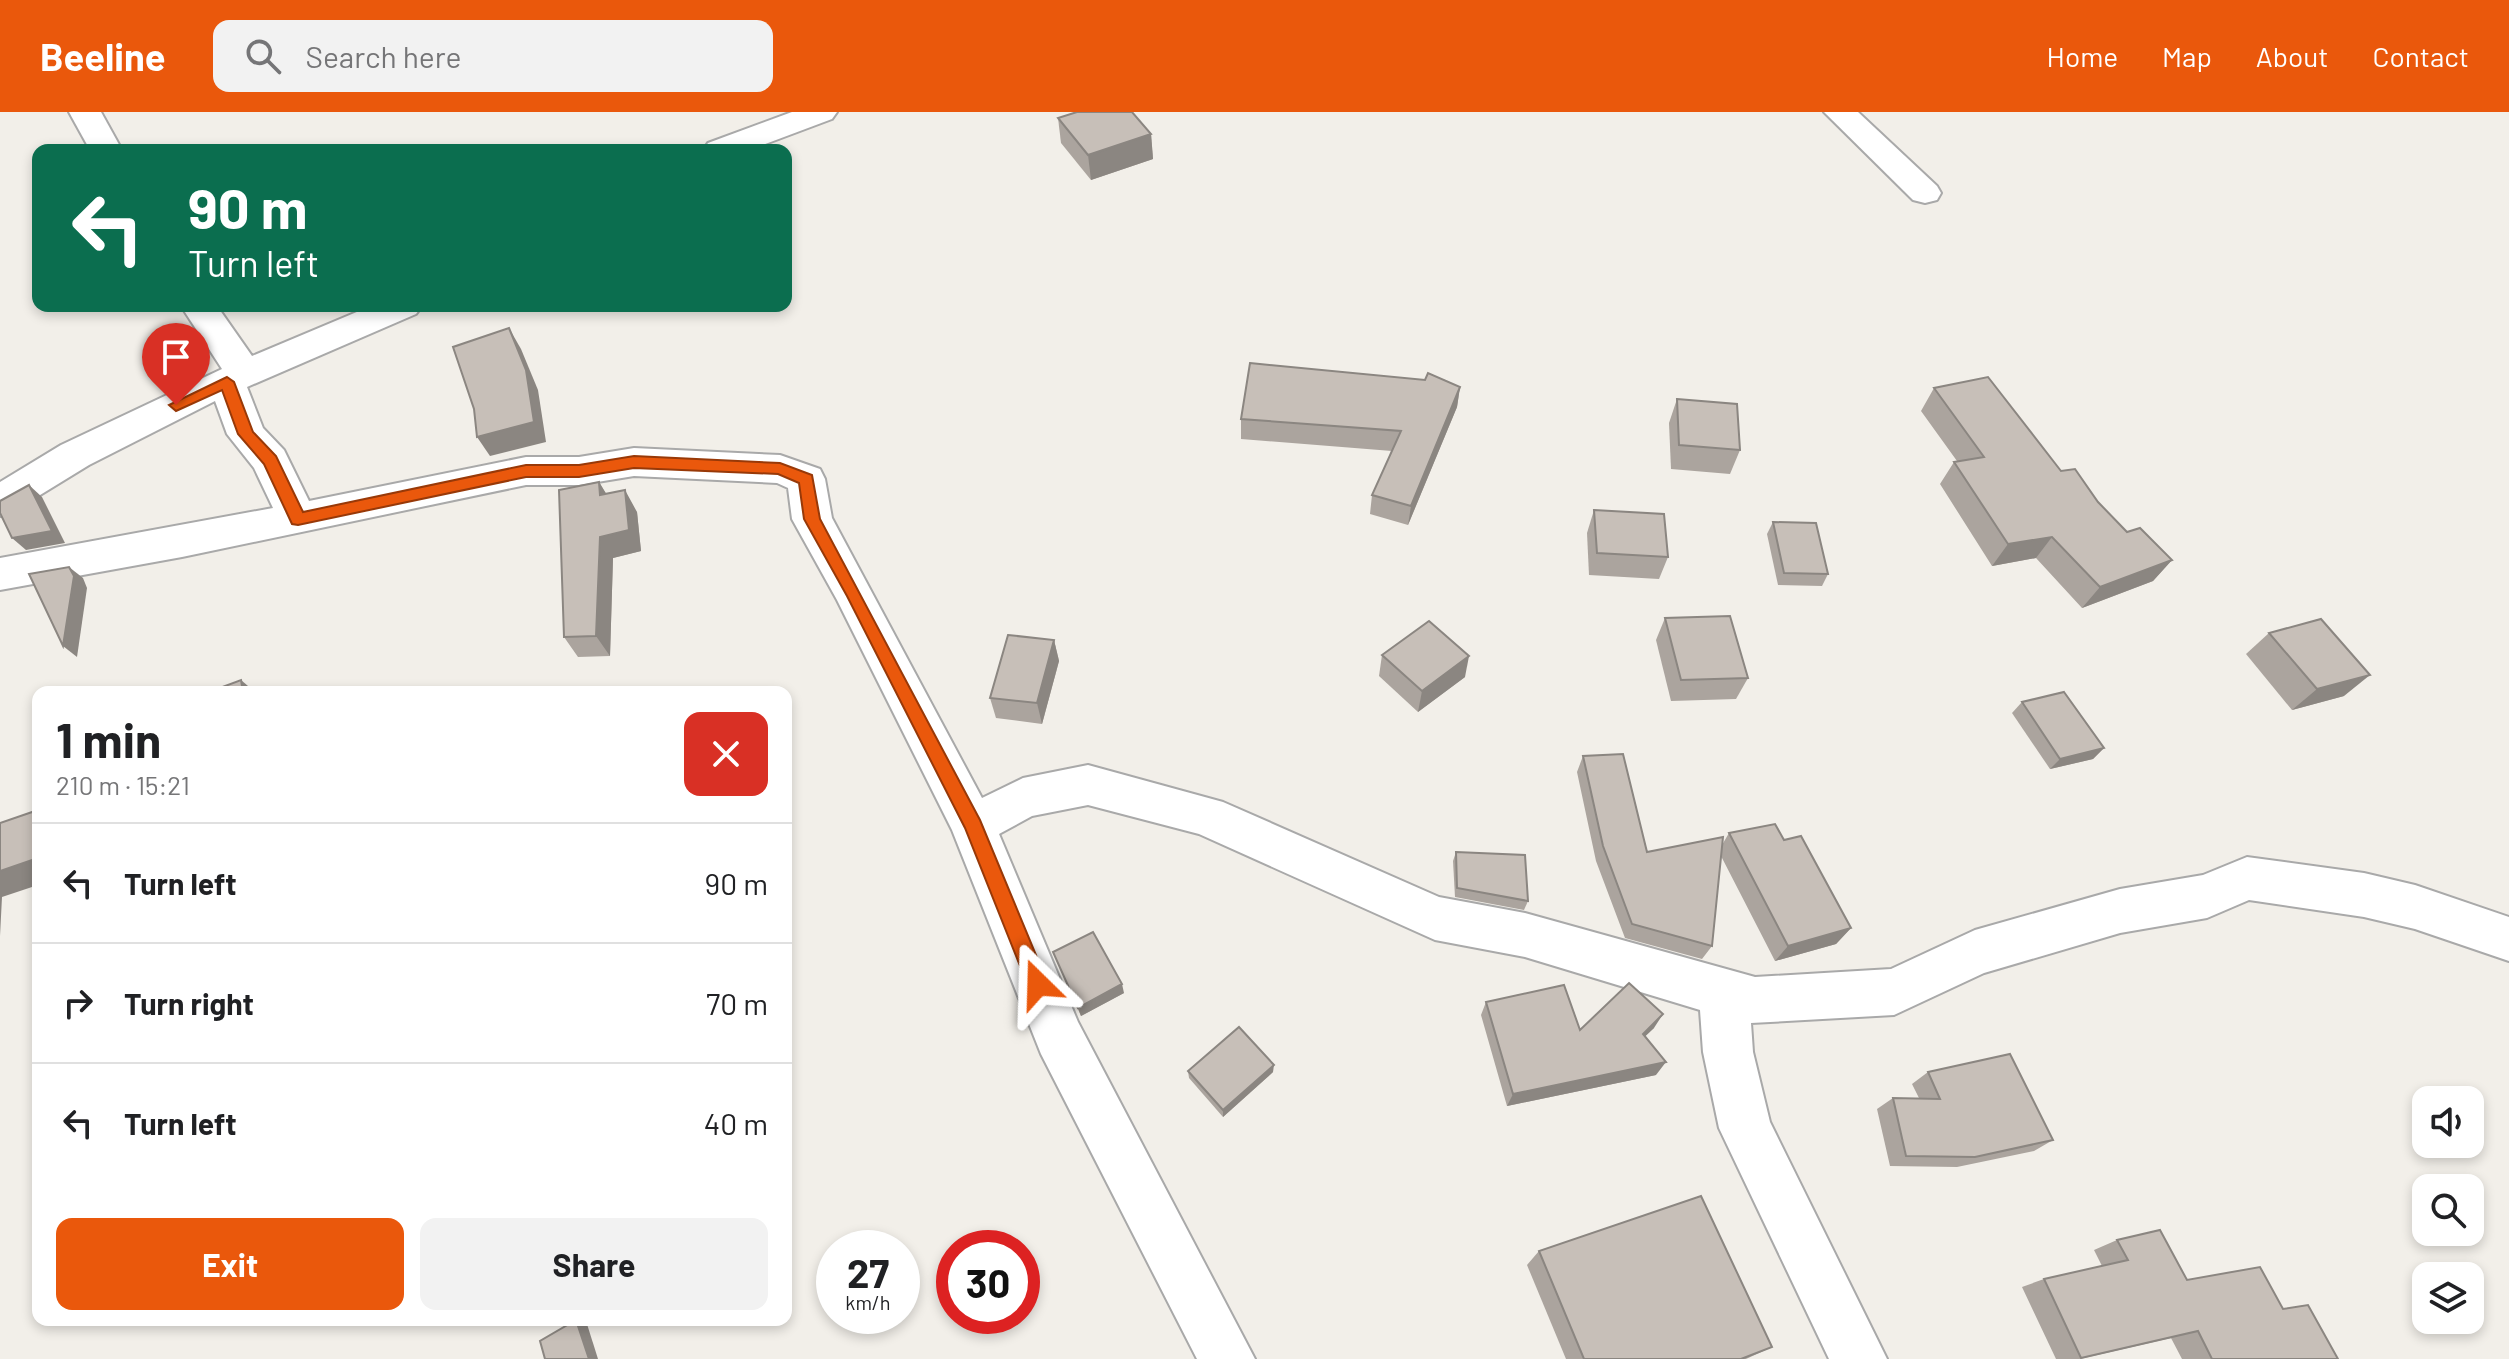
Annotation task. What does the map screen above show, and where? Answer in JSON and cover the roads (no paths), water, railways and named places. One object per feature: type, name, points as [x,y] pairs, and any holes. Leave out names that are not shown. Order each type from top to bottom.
[{"type":"street","points":[[85,112],[103,144]]},
{"type":"street","points":[[735,144],[821,112]]},
{"type":"street","points":[[1840,112],[1925,193]]},
{"type":"street","points":[[202,312],[236,378],[246,434],[270,460],[298,519]]},
{"type":"street","points":[[0,501],[75,455],[236,378],[390,312]]},
{"type":"street","points":[[0,574],[298,519],[526,471],[579,471],[634,462],[780,469],[806,479],[812,519],[854,593],[973,826],[1059,1037],[1227,1359]]},
{"type":"street","points":[[973,826],[1023,798],[1088,785],[1207,816],[1435,918],[1525,935],[1655,975],[1723,990],[1755,1001],[1894,992],[1975,953],[2120,911],[2207,896],[2247,878],[2364,895],[2415,907],[2509,939]]},
{"type":"street","points":[[1723,990],[1728,1052],[1745,1128],[1859,1359]]}]
